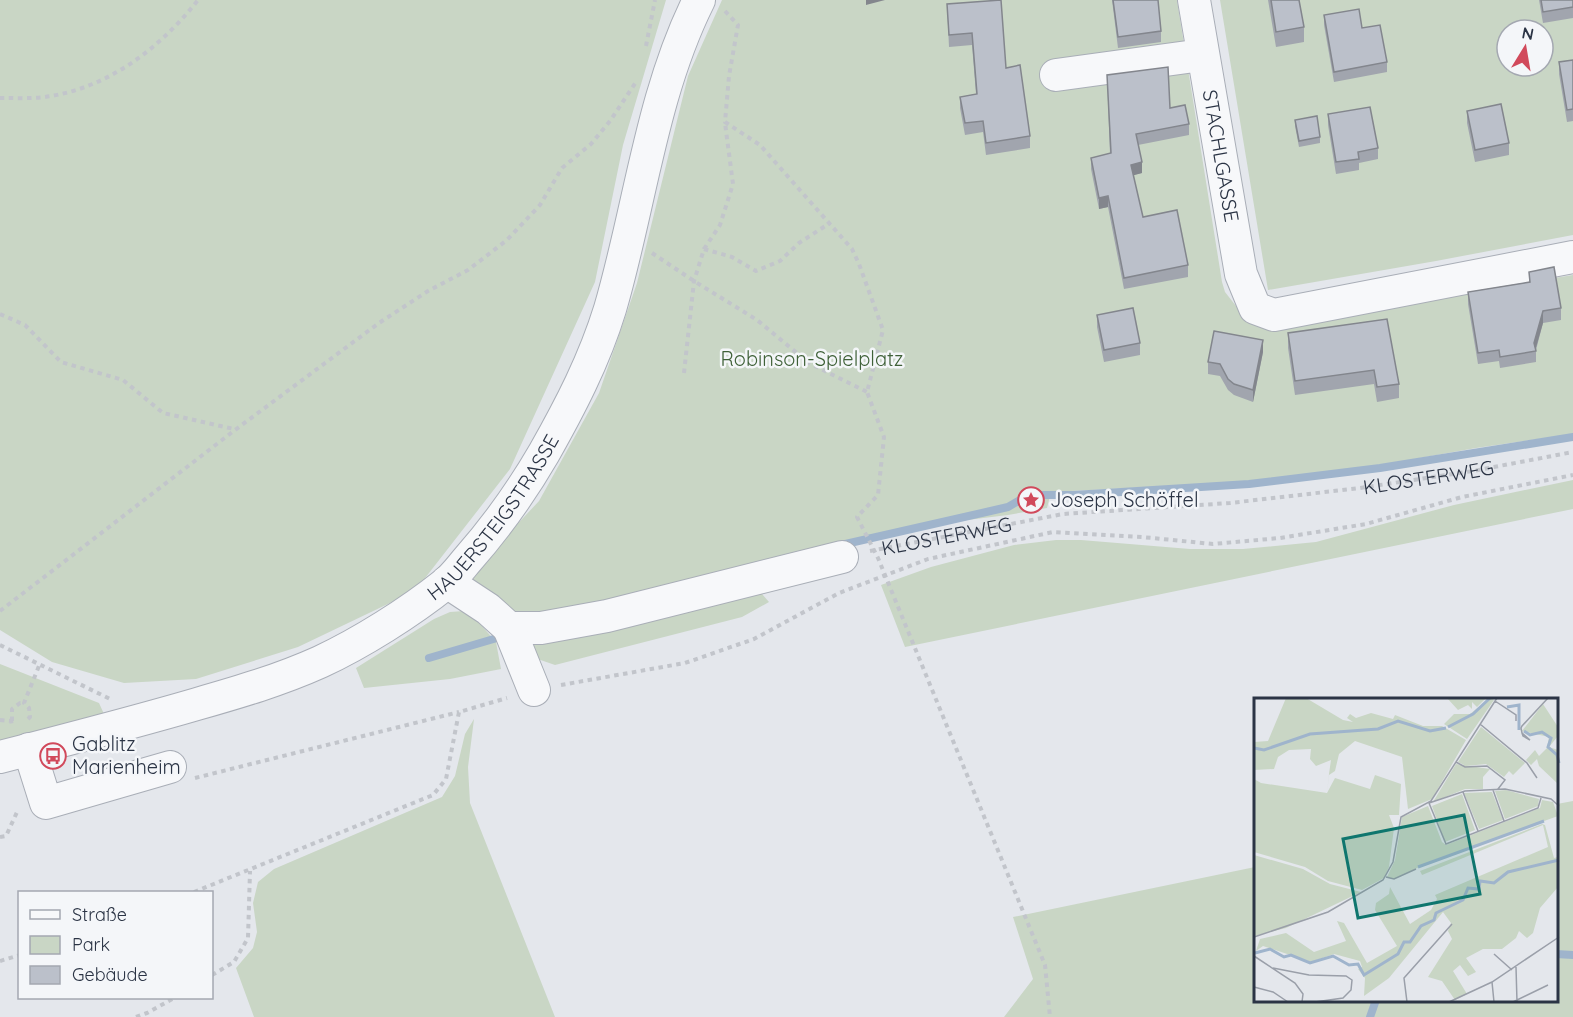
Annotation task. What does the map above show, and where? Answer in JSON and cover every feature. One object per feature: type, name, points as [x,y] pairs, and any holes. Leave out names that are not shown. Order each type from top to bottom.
[{"type":"street","name":"STACHLGASSE","points":[[1194,0],[1241,274],[1255,308],[1274,315],[1573,257]]},
{"type":"street","name":"HAUERSTEIGSTRASSE","points":[[18,738],[173,711],[257,686],[322,660],[373,632],[447,582],[487,537],[509,507],[528,480],[570,409],[600,341],[629,236],[663,92],[675,55],[711,4]]},
{"type":"street","points":[[1056,75],[1202,55]]},
{"type":"street","points":[[509,628],[541,628],[607,616],[842,557]]},
{"type":"street","points":[[447,582],[488,609],[509,628],[534,690]]},
{"type":"street","points":[[18,738],[46,803],[170,767]]},
{"type":"path","points":[[0,98],[50,97],[92,85],[141,58],[182,20],[198,0]]},
{"type":"path","points":[[645,52],[655,0]]},
{"type":"path","points":[[684,373],[694,281],[704,249],[720,225],[733,184],[725,122],[729,76],[738,25],[711,4]]},
{"type":"path","points":[[0,611],[234,430],[379,323],[428,291],[468,270],[507,240],[540,205],[562,168],[591,144],[610,121],[640,75]]},
{"type":"path","points":[[725,122],[760,145],[852,249],[883,330],[867,392],[884,437],[878,495],[856,517],[886,577],[1045,965],[1050,1017]]},
{"type":"path","points":[[704,249],[732,257],[756,271],[780,261],[799,243],[830,223]]},
{"type":"path","points":[[629,236],[694,281],[757,320],[809,363],[867,392]]},
{"type":"path","points":[[0,314],[25,325],[61,362],[123,380],[163,413],[234,430]]},
{"type":"path","name":"KLOSTERWEG","points":[[842,557],[1063,514],[1230,503],[1360,488],[1473,471],[1573,452]]},
{"type":"path","points":[[170,767],[184,765],[190,780],[459,712],[534,690],[685,663],[754,639],[838,593],[886,577],[928,559],[1053,532],[1213,544],[1280,538],[1366,524],[1462,497],[1573,475]]},
{"type":"path","points":[[0,645],[117,703]]},
{"type":"path","points":[[24,703],[39,666]]},
{"type":"path","points":[[18,738],[30,717],[29,708],[24,703]]},
{"type":"path","points":[[18,738],[11,721],[12,709],[24,703]]},
{"type":"path","points":[[197,891],[433,795],[446,779],[459,712]]},
{"type":"path","points":[[0,720],[11,721]]},
{"type":"path","points":[[213,974],[234,962],[248,938],[250,871]]},
{"type":"path","points":[[0,961],[18,955]]},
{"type":"path","points":[[136,1017],[172,999]]},
{"type":"green space","points":[[0,0],[666,0],[623,145],[595,282],[510,469],[415,591],[298,647],[196,679],[124,683],[52,662],[0,630]]},
{"type":"green space","name":"Robinson-Spielplatz","points":[[722,0],[1177,0],[1222,282],[1225,292],[1247,320],[1282,328],[1457,294],[1573,275],[1573,434],[1380,465],[1248,482],[1051,492],[1047,508],[959,521],[804,556],[610,609],[515,615],[465,580],[539,501],[599,393],[637,283],[688,76]]},
{"type":"green space","points":[[1220,0],[1573,0],[1573,235],[1268,290]]},
{"type":"green space","points":[[1573,480],[1573,509],[905,647],[881,585],[931,567],[1014,545],[1056,540],[1190,549],[1243,549],[1316,542],[1454,505]]},
{"type":"green space","points":[[756,587],[769,602],[742,617],[555,665],[529,656],[527,639]]},
{"type":"green space","points":[[464,611],[474,617],[496,642],[501,669],[450,679],[364,688],[356,668],[434,619],[450,612]]},
{"type":"green space","points":[[0,664],[99,703],[104,714],[0,748]]},
{"type":"green space","points":[[474,719],[468,767],[470,803],[555,1017],[254,1017],[236,968],[253,948],[257,932],[253,903],[258,882],[274,869],[442,797],[455,776],[465,734]]},
{"type":"green space","points":[[1573,801],[1573,1017],[1004,1017],[1033,979],[1013,917],[1254,867],[1254,1002],[1558,1002],[1558,804]]},
{"type":"building","points":[[1001,0],[1006,68],[1020,65],[1030,136],[986,143],[983,121],[965,123],[960,97],[977,94],[972,33],[949,35],[947,4]]},
{"type":"building","points":[[1113,0],[1158,0],[1161,31],[1118,37]]},
{"type":"building","points":[[1271,0],[1299,0],[1304,27],[1276,32]]},
{"type":"building","points":[[1541,0],[1573,0],[1573,7],[1543,12]]},
{"type":"building","points":[[1359,9],[1362,28],[1380,25],[1387,62],[1334,72],[1324,15]]},
{"type":"building","points":[[1573,60],[1573,109],[1567,110],[1559,62]]},
{"type":"building","points":[[1168,67],[1170,108],[1185,105],[1189,124],[1136,134],[1142,162],[1131,165],[1143,217],[1177,210],[1188,265],[1124,278],[1108,196],[1099,198],[1091,158],[1111,153],[1107,75]]},
{"type":"building","points":[[1501,104],[1509,143],[1475,150],[1467,111]]},
{"type":"building","points":[[1370,107],[1378,148],[1358,152],[1359,159],[1336,162],[1328,114]]},
{"type":"building","points":[[1317,116],[1320,137],[1299,141],[1295,120]]},
{"type":"building","points":[[1554,267],[1561,308],[1543,311],[1534,343],[1536,351],[1500,357],[1499,350],[1478,353],[1468,292],[1530,282],[1529,272]]},
{"type":"building","points":[[1133,308],[1140,343],[1104,350],[1097,315]]},
{"type":"building","points":[[1387,319],[1399,384],[1377,387],[1374,370],[1295,381],[1288,333]]},
{"type":"building","points":[[1214,331],[1263,340],[1253,390],[1234,384],[1228,379],[1220,364],[1208,362]]},
{"type":"waterway","points":[[841,545],[1008,507],[1025,497],[1249,484],[1380,468],[1573,437]]},
{"type":"waterway","points":[[429,658],[497,638]]},
{"type":"waterway","points":[[1558,954],[1573,955]]},
{"type":"waterway","points":[[1370,1017],[1375,1002]]},
{"type":"place","name":"Joseph Schöffel","points":[[1031,500]]},
{"type":"place","name":"Gablitz Marienheim","points":[[53,756]]}]
